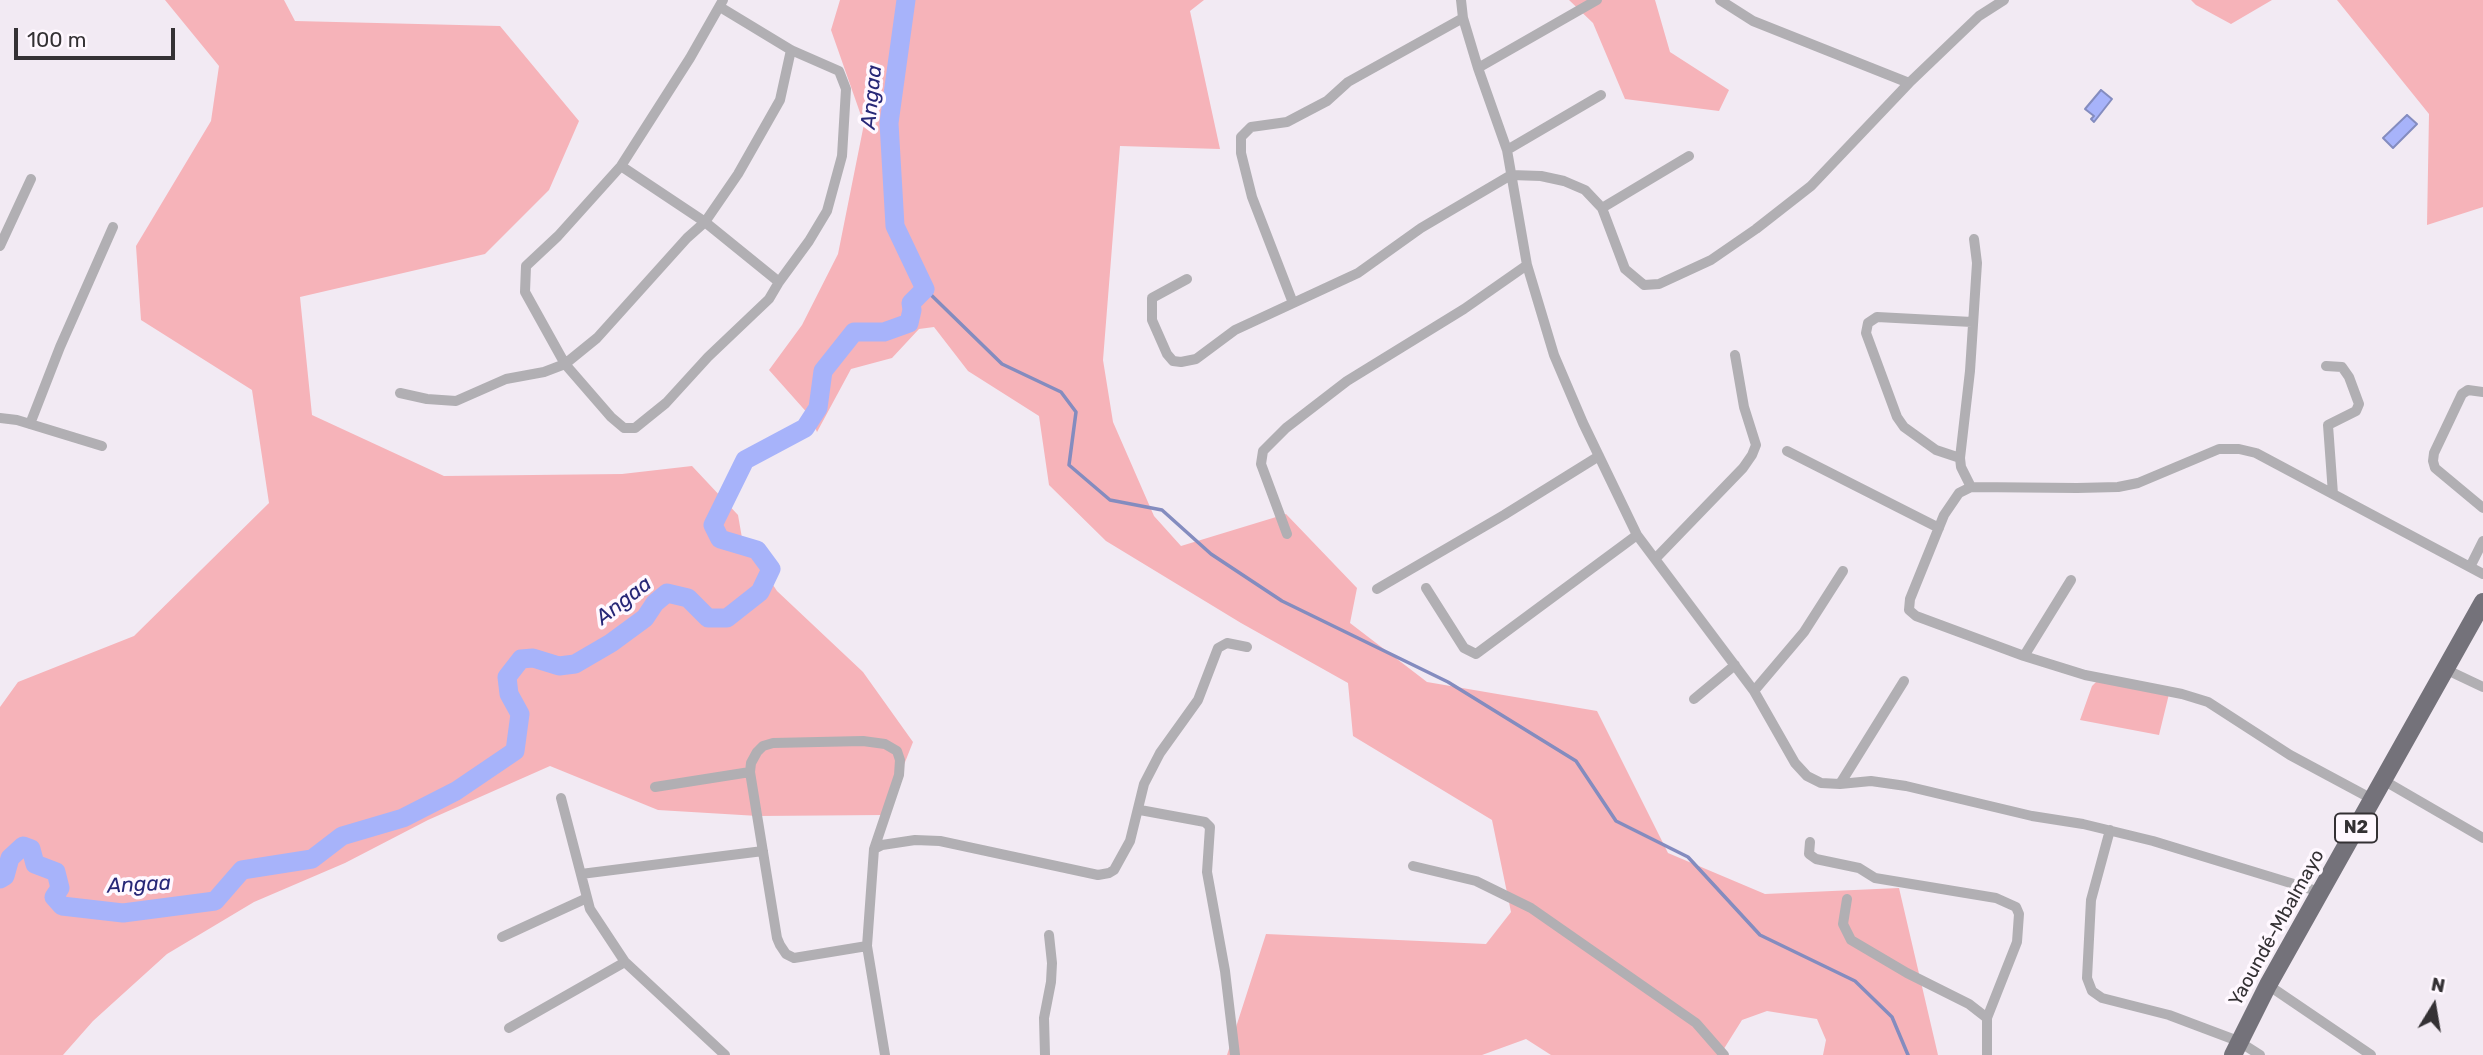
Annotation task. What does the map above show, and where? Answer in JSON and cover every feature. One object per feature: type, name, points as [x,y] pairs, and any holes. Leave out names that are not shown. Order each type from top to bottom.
[{"type":"highway","name":"Yaoundé-Mbalmayo","points":[[2236,1048],[2268,985],[2483,602]]},
{"type":"street","points":[[1461,0],[1478,68],[1507,150],[1527,265],[1554,355],[1599,456],[1637,535],[1754,691],[1795,762],[1807,776],[1821,783],[1871,781],[1906,786],[2032,816],[2109,830],[2320,892]]},
{"type":"street","points":[[1478,68],[1597,0]]},
{"type":"street","points":[[1720,0],[1753,21],[1909,83]]},
{"type":"street","points":[[1187,279],[1152,298],[1152,320],[1167,354],[1173,361],[1181,362],[1196,359],[1235,330],[1358,273],[1421,228],[1511,175],[1541,176],[1564,181],[1585,190],[1602,208],[1625,269],[1644,285],[1660,284],[1711,260],[1811,186],[1909,83],[1979,16],[2004,0]]},
{"type":"street","points":[[721,4],[791,50],[839,71],[846,89],[842,156],[827,211],[769,299],[708,357],[666,403],[635,428],[624,428],[565,364],[525,292],[526,267],[575,219],[621,166],[691,58],[721,4]]},
{"type":"street","points":[[1293,303],[1252,197],[1241,153],[1241,137],[1251,127],[1287,122],[1326,101],[1348,82],[1464,18]]},
{"type":"street","points":[[400,393],[427,399],[456,401],[506,379],[544,372],[565,364],[597,338],[687,237],[705,222],[738,174],[780,100],[791,50]]},
{"type":"street","points":[[1507,150],[1601,95]]},
{"type":"street","points":[[1602,208],[1689,156]]},
{"type":"street","points":[[621,166],[705,222],[779,282]]},
{"type":"street","points":[[0,246],[31,179]]},
{"type":"street","points":[[30,424],[60,347],[113,227]]},
{"type":"street","points":[[1971,487],[1961,467],[1960,458],[1977,263],[1974,239]]},
{"type":"street","points":[[1287,534],[1261,464],[1263,451],[1286,428],[1347,381],[1464,309],[1527,265]]},
{"type":"street","points":[[1960,458],[1936,450],[1904,428],[1866,333],[1868,323],[1877,317],[1972,322]]},
{"type":"street","points":[[1656,558],[1752,456],[1756,445],[1744,407],[1735,355]]},
{"type":"street","points":[[2326,366],[2342,367],[2349,377],[2359,404],[2356,411],[2329,425],[2333,494]]},
{"type":"street","points":[[2483,391],[2468,390],[2462,394],[2434,453],[2433,461],[2435,468],[2483,508]]},
{"type":"street","points":[[0,418],[30,424],[102,446]]},
{"type":"street","points":[[2372,799],[2290,755],[2208,702],[2182,694],[2085,675],[1933,625],[1916,616],[1909,610],[1910,599],[1944,515],[1959,493],[1971,487],[2118,487],[2138,483],[2219,449],[2239,449],[2256,453],[2483,574]]},
{"type":"street","points":[[1787,451],[1939,528]]},
{"type":"street","points":[[1377,589],[1599,456]]},
{"type":"street","points":[[1426,588],[1464,648],[1476,654],[1637,535]]},
{"type":"street","points":[[2470,567],[2483,541]]},
{"type":"street","points":[[1754,691],[1804,632],[1843,571]]},
{"type":"street","points":[[2024,656],[2071,580]]},
{"type":"street","points":[[874,849],[915,839],[940,841],[1098,875],[1114,870],[1130,842],[1140,810],[1144,784],[1155,763],[1198,700],[1218,648],[1227,643],[1247,647]]},
{"type":"street","points":[[1694,699],[1735,665]]},
{"type":"street","points":[[2445,669],[2483,687]]},
{"type":"street","points":[[1840,784],[1904,681]]},
{"type":"street","points":[[867,946],[794,958],[786,954],[777,939],[750,772],[751,763],[763,746],[863,741],[885,744],[897,751],[900,760],[899,775],[874,849],[867,946],[885,1055]]},
{"type":"street","points":[[655,788],[750,772]]},
{"type":"street","points":[[2383,780],[2483,838]]},
{"type":"street","points":[[561,798],[590,909],[625,962],[725,1055]]},
{"type":"street","points":[[1140,810],[1205,822],[1210,827],[1207,872],[1225,971],[1235,1055]]},
{"type":"street","points":[[2109,830],[2091,900],[2087,978],[2092,991],[2102,998],[2169,1015],[2236,1048],[2260,1055]]},
{"type":"street","points":[[1810,842],[1809,854],[1816,859],[1858,868],[1875,878],[1996,898],[2016,907],[2019,914],[2017,942],[1987,1018],[1987,1055]]},
{"type":"street","points":[[581,874],[763,851]]},
{"type":"street","points":[[1413,866],[1476,881],[1531,908],[1696,1023],[1724,1055]]},
{"type":"street","points":[[502,937],[587,898]]},
{"type":"street","points":[[1847,899],[1843,924],[1852,940],[1969,1004],[1987,1018]]},
{"type":"street","points":[[1045,1055],[1045,1018],[1052,963],[1049,935]]},
{"type":"street","points":[[509,1028],[625,962]]},
{"type":"street","points":[[2268,985],[2371,1055]]},
{"type":"shaded area","points":[[165,0],[284,0],[295,21],[500,26],[579,121],[549,190],[485,254],[300,297],[312,415],[444,476],[622,474],[692,466],[738,515],[742,538],[777,591],[863,672],[913,742],[884,815],[758,816],[658,810],[550,766],[428,820],[345,863],[254,902],[167,954],[93,1021],[63,1055],[0,1055],[0,707],[18,682],[134,636],[269,503],[252,390],[141,320],[136,246],[211,121],[219,66]]},
{"type":"shaded area","points":[[840,0],[1204,0],[1190,11],[1220,149],[1120,146],[1103,360],[1113,422],[1154,516],[1181,546],[1286,514],[1357,588],[1350,623],[1427,682],[1597,711],[1668,853],[1765,894],[1899,888],[1938,1055],[1823,1055],[1826,1040],[1817,1019],[1767,1011],[1742,1020],[1720,1055],[1551,1055],[1526,1039],[1482,1055],[1227,1055],[1266,934],[1486,944],[1511,912],[1492,820],[1353,736],[1348,683],[1241,623],[1106,541],[1049,485],[1039,416],[968,371],[934,327],[919,329],[892,358],[851,369],[817,432],[810,416],[769,370],[802,325],[838,254],[864,124],[831,30]]},
{"type":"shaded area","points":[[1569,0],[1655,0],[1670,52],[1729,90],[1719,111],[1625,99],[1593,23]]},
{"type":"shaded area","points":[[2191,0],[2272,0],[2231,24]]},
{"type":"shaded area","points":[[2337,0],[2483,0],[2483,207],[2427,225],[2429,114]]},
{"type":"shaded area","points":[[2098,680],[2169,694],[2159,735],[2080,720],[2092,686]]},
{"type":"water","points":[[2101,90],[2112,99],[2094,122],[2091,119],[2094,116],[2085,109]]},
{"type":"water","points":[[2407,115],[2417,124],[2393,148],[2383,138]]},
{"type":"waterway","name":"Angaa","points":[[0,879],[5,876],[10,858],[23,846],[31,849],[35,864],[56,872],[60,888],[54,897],[62,906],[123,913],[215,901],[242,870],[312,859],[342,836],[403,818],[456,791],[515,751],[520,714],[509,694],[507,677],[521,659],[533,658],[559,666],[575,664],[611,643],[645,618],[655,603],[667,593],[688,598],[708,618],[727,618],[760,592],[771,569],[757,550],[720,539],[713,525],[745,460],[805,428],[818,408],[823,371],[854,332],[884,332],[909,323],[911,303],[925,289],[895,226],[889,123],[906,0]]},
{"type":"waterway","points":[[925,289],[1002,364],[1061,392],[1076,412],[1069,465],[1110,500],[1162,510],[1211,554],[1282,601],[1448,682],[1576,761],[1616,821],[1688,857],[1760,935],[1855,981],[1892,1017],[1908,1055]]}]
